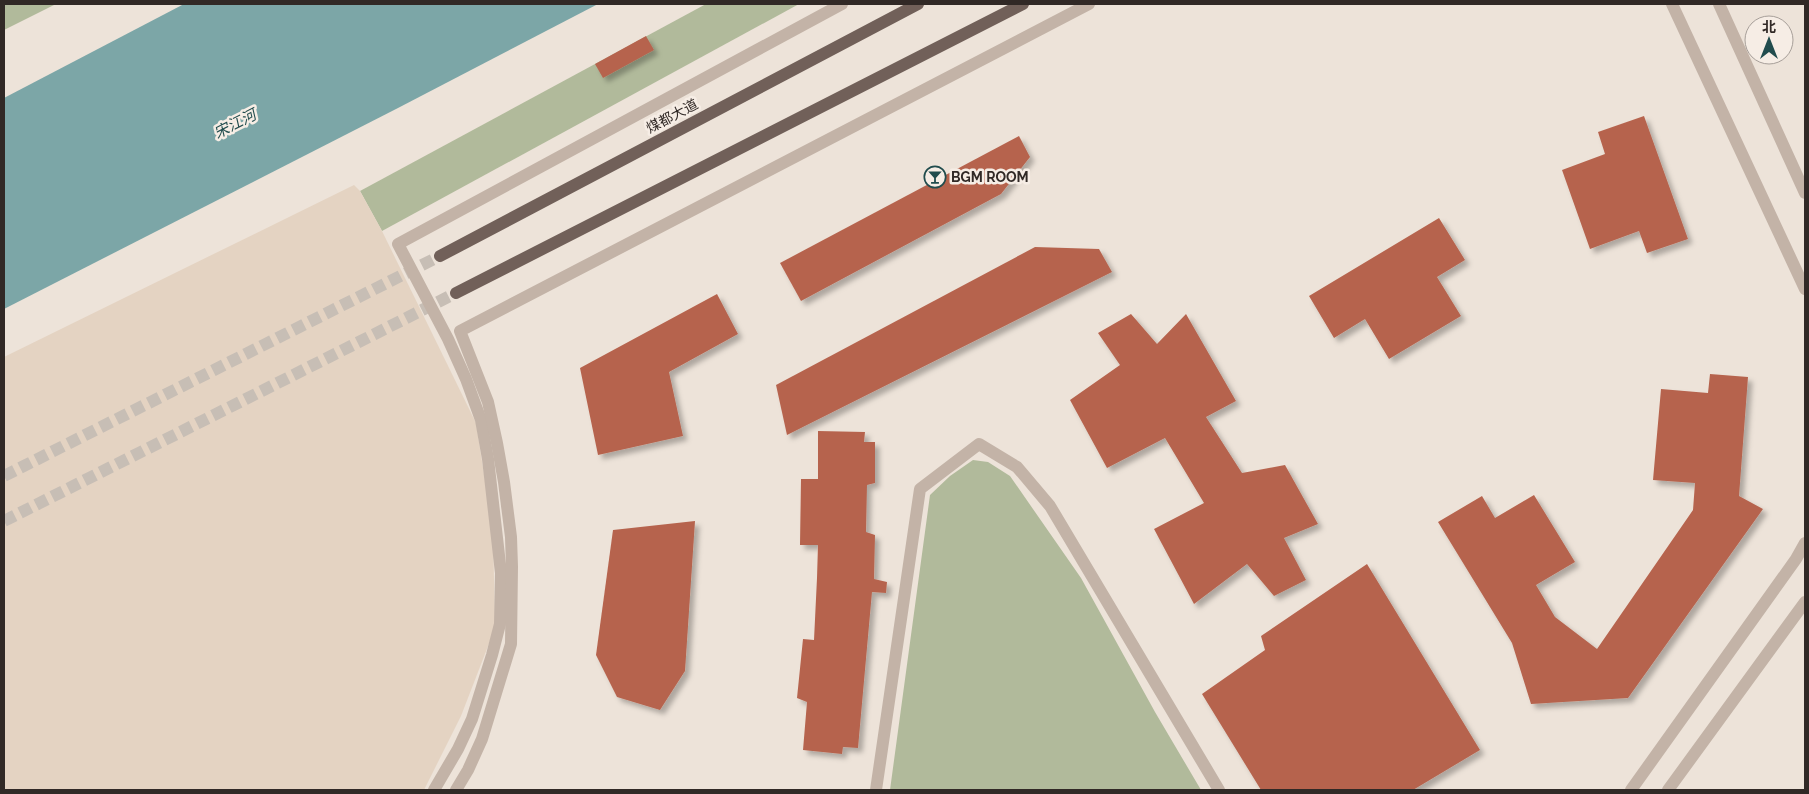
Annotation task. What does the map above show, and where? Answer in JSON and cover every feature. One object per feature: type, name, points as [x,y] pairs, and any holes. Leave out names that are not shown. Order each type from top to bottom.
[{"type":"main road","name":"煤都大道","points":[[440,256],[918,4]]},
{"type":"main road","points":[[456,293],[1023,4]]},
{"type":"street","points":[[434,790],[458,749],[472,719],[492,655],[500,624],[501,572],[491,477],[481,420],[466,379],[448,339],[398,244],[842,4]]},
{"type":"street","points":[[456,790],[468,770],[482,739],[511,644],[512,567],[511,537],[504,482],[488,402],[460,330],[1089,4]]},
{"type":"street","points":[[1672,4],[1805,289]]},
{"type":"street","points":[[1719,4],[1805,193]]},
{"type":"street","points":[[876,790],[920,489],[979,444],[1017,467],[1050,506],[1219,790]]},
{"type":"street","points":[[1631,790],[1796,560],[1805,543]]},
{"type":"street","points":[[1668,790],[1805,602]]},
{"type":"green space","points":[[4,4],[56,4],[4,30]]},
{"type":"green space","points":[[706,4],[799,4],[382,231],[360,191]]},
{"type":"green space","points":[[973,460],[988,462],[1010,476],[1081,578],[1155,712],[1201,790],[890,790],[930,495],[950,476]]},
{"type":"shaded area","points":[[354,185],[360,191],[382,231],[476,423],[493,532],[495,628],[461,716],[424,790],[4,790],[4,357]]},
{"type":"water","name":"宋江河","points":[[184,4],[598,4],[4,309],[4,98]]},
{"type":"building","points":[[646,36],[654,50],[603,78],[595,64]]},
{"type":"building","points":[[1644,116],[1688,239],[1647,253],[1639,231],[1590,249],[1562,170],[1605,154],[1598,132]]},
{"type":"building","points":[[1019,136],[1030,157],[1001,194],[801,301],[780,263]]},
{"type":"building","points":[[1439,218],[1465,260],[1437,277],[1461,316],[1389,359],[1365,319],[1334,338],[1309,296]]},
{"type":"building","points":[[1035,247],[1099,249],[1112,272],[787,435],[776,385]]},
{"type":"building","points":[[717,294],[738,334],[669,372],[683,436],[598,455],[580,368]]},
{"type":"building","points":[[1131,314],[1157,344],[1186,314],[1236,401],[1206,417],[1242,473],[1285,465],[1318,524],[1284,538],[1306,580],[1274,596],[1247,564],[1194,604],[1154,529],[1204,503],[1165,438],[1107,468],[1070,400],[1120,365],[1098,333]]},
{"type":"building","points":[[1710,374],[1748,377],[1739,496],[1763,509],[1628,698],[1531,704],[1512,643],[1438,522],[1482,496],[1495,518],[1534,495],[1575,562],[1536,585],[1555,617],[1597,649],[1693,510],[1695,483],[1653,480],[1661,389],[1708,393]]},
{"type":"building","points":[[818,431],[865,432],[864,442],[875,442],[875,483],[867,485],[866,532],[875,535],[874,579],[887,582],[886,593],[872,592],[858,748],[843,747],[842,754],[803,750],[807,702],[797,698],[803,639],[814,640],[818,545],[800,545],[801,479],[818,479]]},
{"type":"building","points":[[695,521],[685,671],[660,710],[617,697],[596,655],[613,530]]},
{"type":"building","points":[[1367,564],[1480,750],[1413,790],[1261,790],[1202,694],[1265,650],[1261,636]]},
{"type":"tunnel","points":[[4,476],[440,256]]},
{"type":"tunnel","points":[[4,521],[456,293]]},
{"type":"place","name":"BGM ROOM","points":[[935,177]]}]
